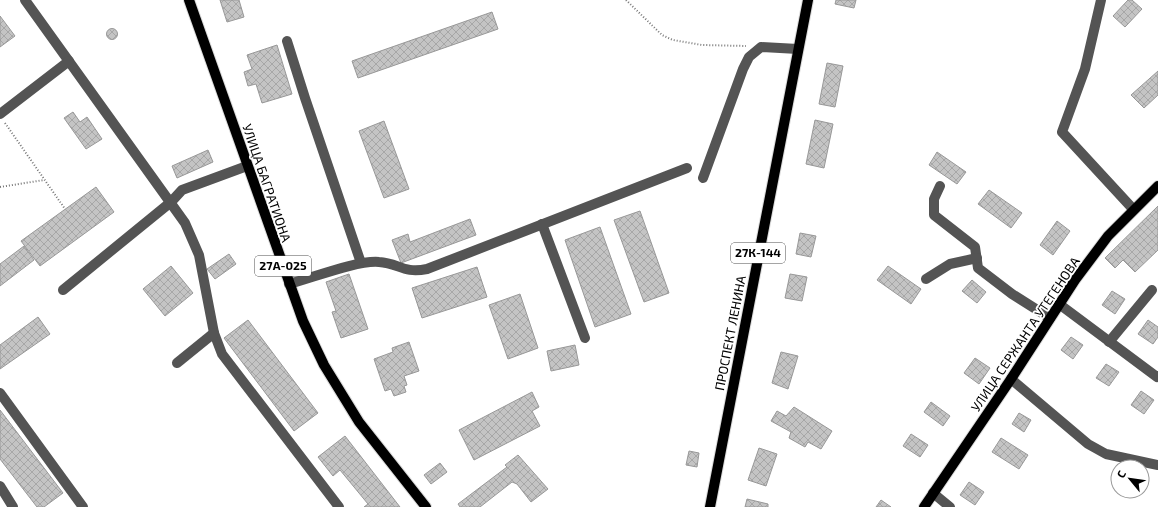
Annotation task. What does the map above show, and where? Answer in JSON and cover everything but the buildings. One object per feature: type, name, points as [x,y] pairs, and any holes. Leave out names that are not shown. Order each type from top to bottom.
[{"type":"main road","name":"УЛИЦА БАГРАТИОНА","points":[[189,0],[303,321],[336,387],[359,422],[426,507]]},
{"type":"main road","name":"ПРОСПЕКТ ЛЕНИНА","points":[[710,507],[808,0]]},
{"type":"main road","name":"УЛИЦА СЕРЖАНТА УТЕГЕНОВА","points":[[924,507],[1011,379],[1059,304],[1108,236],[1133,209],[1158,186]]},
{"type":"street","points":[[25,0],[185,223],[196,244],[214,333],[222,354],[339,507]]},
{"type":"street","points":[[1101,0],[1086,69],[1062,132],[1133,209]]},
{"type":"street","points":[[287,41],[304,98],[361,263]]},
{"type":"street","points":[[703,178],[743,69],[749,57],[761,46],[798,49]]},
{"type":"street","points":[[2,118],[69,60]]},
{"type":"street","points":[[63,290],[170,202],[182,190],[247,166]]},
{"type":"street","points":[[290,284],[361,263],[379,262],[414,272],[427,269],[687,168]]},
{"type":"street","points":[[940,186],[934,199],[934,215],[975,247],[978,268],[1012,294],[1050,318]]},
{"type":"street","points":[[542,224],[585,338]]},
{"type":"street","points":[[926,279],[950,264],[965,259],[977,258]]},
{"type":"street","points":[[1109,342],[1152,290]]},
{"type":"street","points":[[1059,304],[1109,342],[1158,376]]},
{"type":"street","points":[[177,363],[214,333]]},
{"type":"street","points":[[1011,379],[1088,444],[1106,454],[1158,465]]},
{"type":"street","points":[[0,393],[83,507]]},
{"type":"street","points":[[0,486],[13,507]]},
{"type":"street","points":[[933,493],[950,507]]},
{"type":"path","points":[[626,0],[662,35],[673,40],[702,45],[761,46]]},
{"type":"path","points":[[2,118],[65,209]]},
{"type":"path","points":[[0,187],[44,180]]}]
